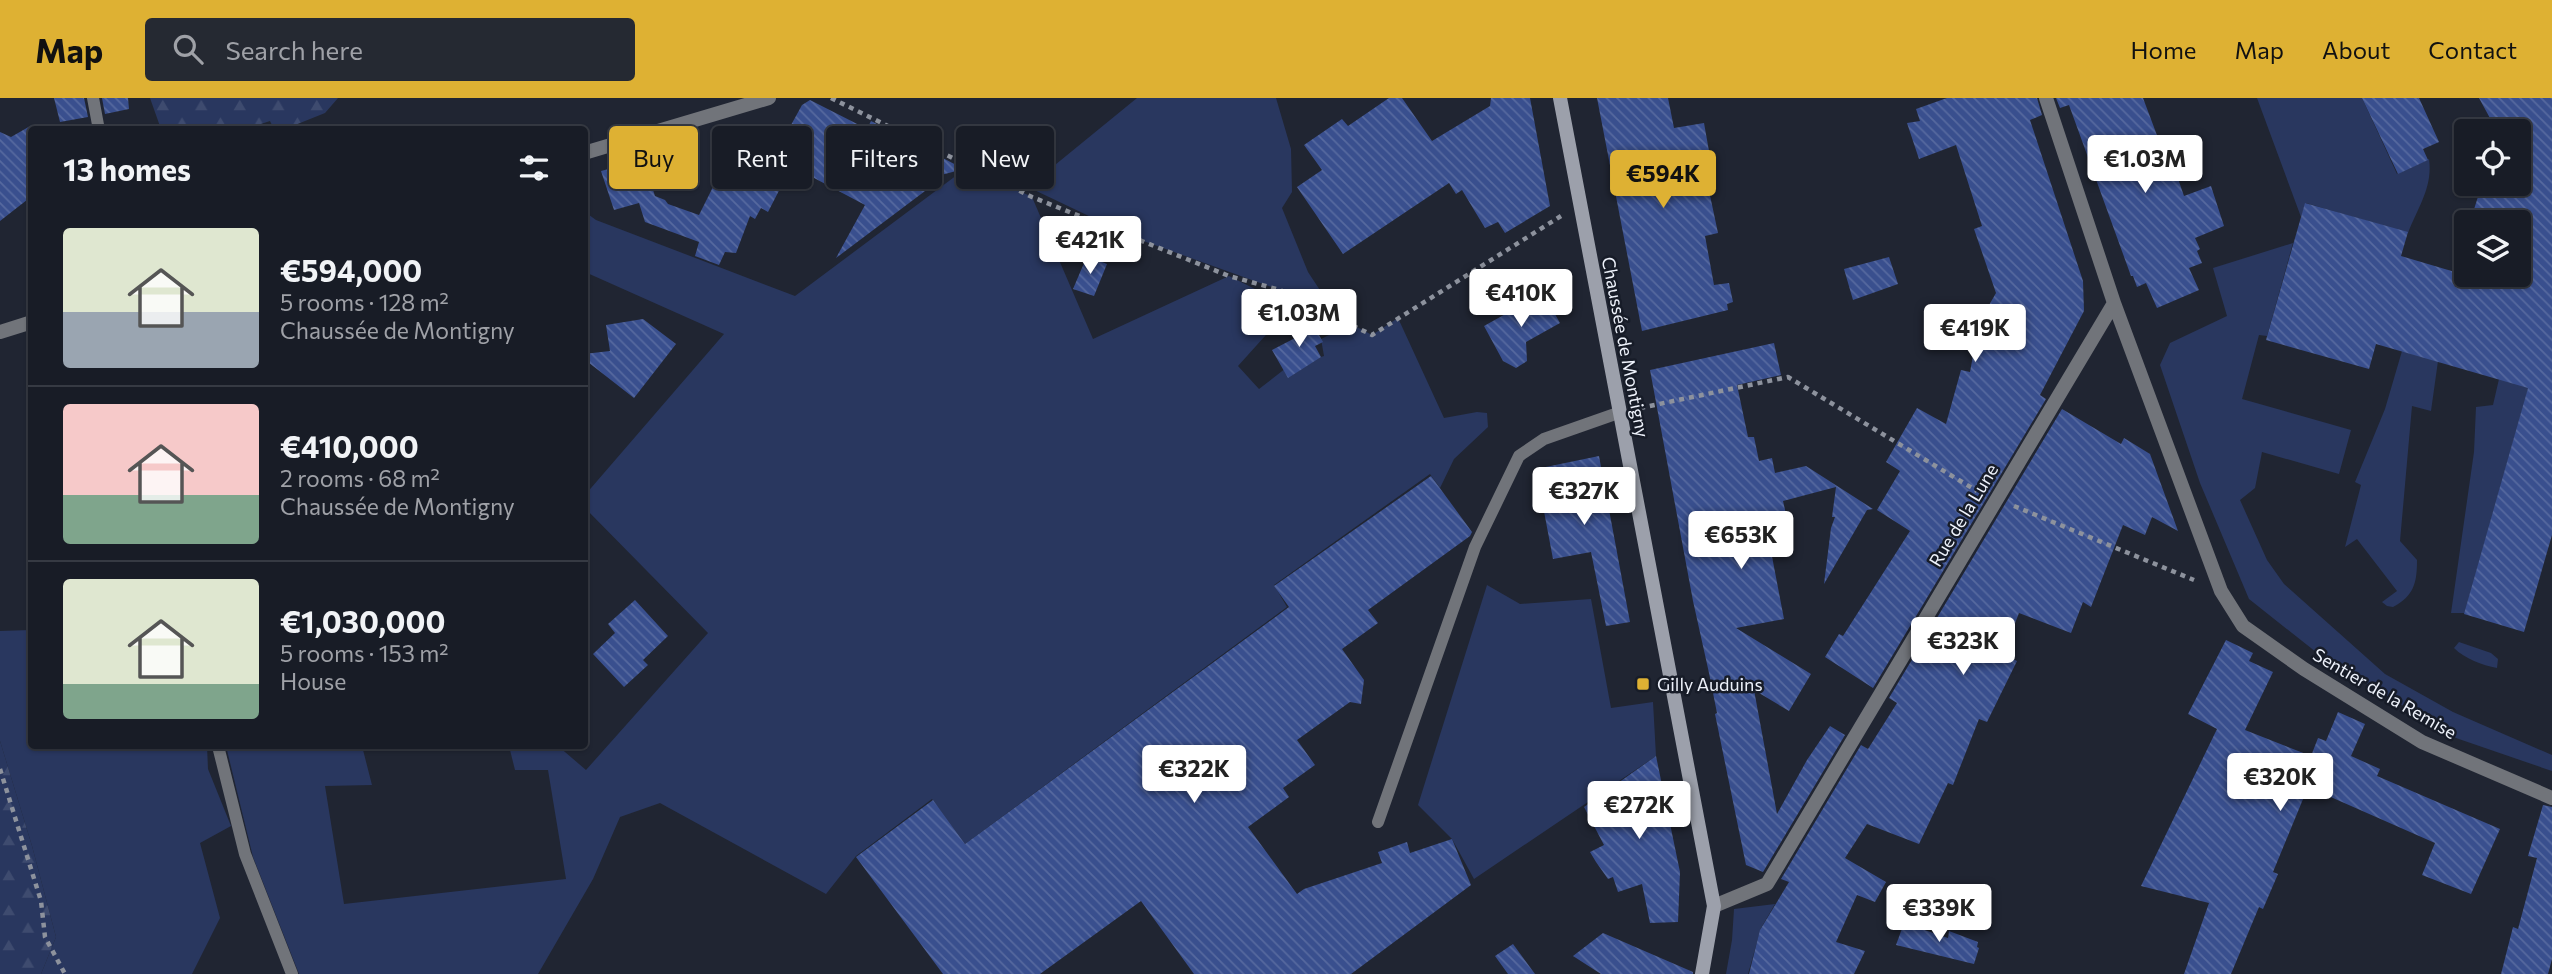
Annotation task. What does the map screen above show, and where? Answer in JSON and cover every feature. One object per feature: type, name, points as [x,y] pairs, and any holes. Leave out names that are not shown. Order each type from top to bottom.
[{"type":"main road","name":"Chaussée de Montigny","points":[[1560,98],[1714,906],[1702,974]]},
{"type":"street","points":[[588,152],[769,98]]},
{"type":"street","points":[[2046,98],[2114,303]]},
{"type":"street","name":"Rue de la Lune","points":[[1714,906],[1767,884],[2114,303]]},
{"type":"street","name":"Sentier de la Remise","points":[[2114,303],[2221,591],[2243,626],[2304,669],[2422,742],[2552,798]]},
{"type":"street","points":[[0,331],[28,322]]},
{"type":"lane","points":[[93,98],[98,126]]},
{"type":"lane","points":[[1378,821],[1475,547],[1519,456],[1544,439],[1618,413]]},
{"type":"lane","points":[[219,749],[246,853],[292,974]]},
{"type":"path","points":[[831,98],[1032,197],[1229,276],[1280,290],[1372,335],[1580,205]]},
{"type":"path","points":[[1618,413],[1788,377],[1994,501],[2018,507],[2221,591]]},
{"type":"path","points":[[0,769],[41,901],[46,937],[65,974]]},
{"type":"green space","points":[[150,98],[338,98],[325,113],[292,126],[272,126],[270,121],[255,126],[160,126]]},
{"type":"green space","points":[[1137,98],[1276,98],[1291,149],[1292,192],[1282,208],[1308,272],[1339,319],[1280,290],[1135,238],[1032,189],[1054,189],[1054,166]]},
{"type":"green space","points":[[2257,98],[2362,98],[2397,174],[2429,159],[2427,188],[2408,233],[2306,203],[2301,217]]},
{"type":"green space","points":[[956,176],[956,189],[1016,189],[1032,197],[1093,339],[1229,276],[1291,307],[1238,366],[1259,389],[1286,368],[1324,356],[1321,339],[1351,324],[1372,335],[1398,318],[1444,418],[1477,412],[1487,413],[1488,427],[1454,459],[1440,488],[1430,474],[1274,585],[1287,607],[965,844],[932,799],[856,856],[826,894],[660,803],[620,817],[593,879],[538,974],[299,974],[253,857],[227,749],[363,749],[372,785],[325,786],[344,904],[566,879],[548,770],[515,770],[510,749],[562,749],[586,770],[708,633],[588,511],[588,492],[724,334],[588,273],[588,214],[596,220],[795,296],[938,189],[942,189]]},
{"type":"green space","points":[[2293,243],[2267,336],[2259,335],[2242,399],[2351,430],[2339,474],[2262,452],[2255,488],[2240,500],[2267,560],[2284,584],[2385,674],[2453,712],[2552,755],[2552,771],[2456,738],[2321,656],[2249,599],[2200,483],[2160,365],[2170,343],[2227,316],[2213,268]]},
{"type":"green space","points":[[2402,351],[2438,361],[2431,411],[2412,406],[2400,541],[2417,560],[2416,575],[2410,593],[2393,607],[2382,602],[2397,591],[2357,539],[2345,547],[2361,485],[2355,482],[2385,409]]},
{"type":"green space","points":[[2499,379],[2530,382],[2465,613],[2451,613],[2474,452],[2476,407],[2493,405]]},
{"type":"green space","points":[[1487,585],[1520,604],[1591,599],[1611,708],[1653,702],[1656,756],[1474,879],[1452,839],[1418,805]]},
{"type":"green space","points":[[28,630],[28,749],[207,749],[208,769],[231,826],[200,843],[220,918],[192,974],[41,974],[56,937],[0,741],[0,631]]},
{"type":"green space","points":[[2459,642],[2491,653],[2498,659],[2497,668],[2463,655],[2454,648]]},
{"type":"green space","points":[[0,741],[56,937],[41,974],[0,974]]},
{"type":"green space","points":[[1775,904],[1761,928],[1748,974],[1726,974],[1734,909]]},
{"type":"building","points":[[54,98],[84,98],[88,117],[60,122]]},
{"type":"building","points":[[102,98],[128,98],[129,109],[105,114]]},
{"type":"building","points":[[1389,98],[1402,98],[1432,141],[1490,106],[1491,98],[1530,98],[1550,206],[1505,233],[1498,222],[1485,228],[1462,190],[1456,194],[1449,183],[1343,254],[1297,187],[1322,170],[1304,145],[1342,119],[1348,126]]},
{"type":"building","points":[[1597,98],[1668,98],[1674,128],[1704,123],[1709,151],[1701,153],[1718,233],[1705,236],[1714,285],[1729,283],[1733,302],[1727,304],[1728,310],[1642,331]]},
{"type":"building","points":[[1947,98],[2037,98],[2042,115],[2030,120],[2083,281],[2084,311],[2040,395],[2046,399],[1873,688],[1825,657],[1839,634],[1843,636],[1910,531],[1877,510],[1900,471],[1886,462],[1917,408],[1946,424],[1961,370],[1970,372],[1976,339],[1986,321],[1981,319],[1996,293],[1974,229],[1982,226],[1956,145],[1919,159],[1907,123],[1920,121],[1916,109]]},
{"type":"building","points":[[2056,98],[2143,98],[2161,146],[2166,144],[2184,196],[2211,186],[2224,226],[2195,238],[2202,263],[2189,268],[2199,290],[2157,308],[2146,283],[2137,287],[2069,105],[2060,108]]},
{"type":"building","points":[[2362,98],[2419,98],[2439,142],[2423,149],[2428,160],[2398,174]]},
{"type":"building","points":[[2479,98],[2552,98],[2552,535],[2524,632],[2464,614],[2528,388],[2376,344],[2369,369],[2266,340],[2305,203],[2408,232],[2401,256],[2454,272],[2454,287],[2531,287],[2531,210],[2474,210],[2478,196],[2531,196],[2531,119],[2490,119]]},
{"type":"building","points":[[810,100],[861,126],[826,126],[826,184],[812,177],[812,126],[790,126],[802,105]]},
{"type":"building","points":[[28,127],[28,199],[0,221],[0,132],[11,137]]},
{"type":"building","points":[[942,158],[956,165],[956,171],[942,175]]},
{"type":"building","points":[[609,169],[609,189],[653,189],[655,196],[668,204],[699,215],[712,189],[780,189],[768,212],[761,208],[755,219],[750,216],[736,253],[725,252],[719,265],[695,256],[699,242],[645,222],[639,203],[614,210],[601,171]]},
{"type":"building","points":[[835,189],[928,189],[836,258],[865,205]]},
{"type":"building","points":[[1087,256],[1107,264],[1094,296],[1073,289]]},
{"type":"building","points":[[1889,257],[1898,284],[1853,300],[1844,269]]},
{"type":"building","points":[[1543,293],[1560,323],[1526,342],[1527,361],[1516,368],[1503,361],[1484,326]]},
{"type":"building","points":[[643,319],[676,344],[634,398],[588,362],[588,354],[610,351],[606,325]]},
{"type":"building","points":[[1310,319],[1323,342],[1315,346],[1321,357],[1288,378],[1272,350],[1295,338],[1291,331]]},
{"type":"building","points":[[1774,343],[1781,375],[1737,385],[1748,437],[1754,437],[1759,461],[1772,458],[1775,473],[1806,466],[1873,509],[1867,510],[1824,584],[1831,528],[1835,517],[1832,517],[1836,487],[1783,501],[1789,527],[1777,529],[1780,544],[1770,546],[1784,619],[1736,628],[1811,674],[1789,711],[1754,690],[1777,814],[1807,760],[1830,726],[1845,735],[1763,872],[1746,865],[1650,370]]},
{"type":"building","points":[[2062,409],[2121,444],[2124,438],[2150,454],[2178,531],[2152,517],[2145,535],[2123,525],[2091,607],[2083,602],[2071,633],[2019,613],[2003,654],[2017,661],[1987,722],[1979,719],[1953,785],[1948,783],[1919,844],[1867,824],[1845,858],[1886,882],[1875,902],[1857,895],[1836,942],[1865,951],[1854,974],[1749,974],[1760,930],[1789,882],[1781,879],[1861,745],[1868,749],[1897,703],[1889,698]]},
{"type":"building","points":[[1599,456],[1630,622],[1606,626],[1591,552],[1553,559],[1536,469]]},
{"type":"building","points":[[1431,476],[1472,532],[1470,536],[1368,610],[1378,623],[1342,649],[1364,680],[1361,704],[1350,702],[1297,740],[1315,765],[1283,788],[1289,797],[1248,827],[1297,894],[1304,889],[1382,863],[1378,852],[1407,842],[1410,853],[1452,839],[1471,885],[1351,974],[1194,974],[1141,901],[1040,974],[943,974],[856,857],[933,800],[965,844],[1289,607],[1274,586]]},
{"type":"building","points":[[635,600],[668,636],[643,660],[648,665],[624,687],[593,654],[615,633],[608,624]]},
{"type":"building","points":[[2226,640],[2253,653],[2249,661],[2273,672],[2245,730],[2311,756],[2318,738],[2326,741],[2338,712],[2365,724],[2351,756],[2380,769],[2377,776],[2500,829],[2471,894],[2422,875],[2435,843],[2308,787],[2273,872],[2278,874],[2263,909],[2259,907],[2231,974],[2184,974],[2209,903],[2141,886],[2217,729],[2188,714]]},
{"type":"building","points":[[1656,756],[1680,872],[1678,922],[1650,923],[1642,884],[1618,892],[1613,877],[1608,879],[1590,852],[1604,845],[1584,807]]},
{"type":"building","points":[[2543,805],[2552,807],[2552,959],[2548,974],[2501,974],[2513,927],[2518,929],[2537,858],[2528,856]]},
{"type":"building","points":[[1904,923],[1948,938],[1949,931],[1978,942],[1974,964],[1896,945]]},
{"type":"building","points":[[1603,933],[1693,974],[1601,974],[1573,956]]},
{"type":"building","points":[[1513,944],[1535,974],[1508,974],[1495,956]]},
{"type":"place","name":"Gilly Auduins","points":[[1643,684]]}]
